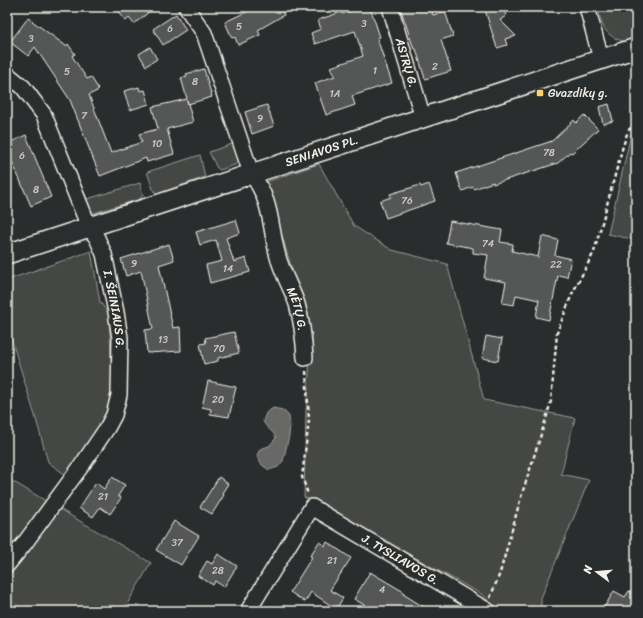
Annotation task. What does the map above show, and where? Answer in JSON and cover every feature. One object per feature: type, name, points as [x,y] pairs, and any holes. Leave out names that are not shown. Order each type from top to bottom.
[{"type":"main road","name":"SENIAVOS PL.","points":[[7,254],[636,48]]},
{"type":"street","name":"MĖTŲ G.","points":[[186,7],[204,33],[252,173],[261,186],[268,205],[277,254],[297,305],[304,333],[305,358]]},
{"type":"street","name":"ASTRŲ G.","points":[[390,7],[423,118]]},
{"type":"street","points":[[587,7],[601,59]]},
{"type":"street","name":"I. ŠEINIAUS G.","points":[[7,74],[23,87],[44,115],[89,228],[97,238],[104,254],[120,338],[118,395],[114,415],[78,471],[7,565]]},
{"type":"street","points":[[248,611],[312,508]]},
{"type":"street","name":"J. TYSLIAVOS G.","points":[[312,508],[487,610]]},
{"type":"path","points":[[487,610],[500,573],[551,401],[557,333],[572,294],[594,252],[623,146],[628,131],[636,122]]},
{"type":"path","points":[[305,358],[309,420],[302,477],[312,508]]},
{"type":"shaded area","points":[[598,7],[636,7],[636,40],[621,40],[609,34],[602,24]]},
{"type":"shaded area","points":[[636,133],[636,240],[608,234],[631,134]]},
{"type":"shaded area","points":[[235,143],[239,161],[237,164],[220,170],[217,168],[209,152]]},
{"type":"shaded area","points":[[200,155],[205,177],[160,193],[154,192],[147,172]]},
{"type":"shaded area","points":[[319,164],[354,226],[392,250],[447,264],[484,400],[575,418],[561,474],[589,480],[541,598],[541,611],[497,611],[483,595],[304,497],[306,410],[312,337],[266,182]]},
{"type":"shaded area","points":[[80,182],[87,199],[140,183],[143,195],[140,199],[90,214],[78,187]]},
{"type":"shaded area","points":[[91,251],[100,302],[109,314],[113,396],[106,420],[67,476],[48,462],[7,325],[7,280]]},
{"type":"shaded area","points":[[273,408],[283,410],[289,416],[290,426],[283,461],[278,467],[269,470],[262,465],[257,455],[260,449],[269,446],[276,438],[263,421],[266,413]]},
{"type":"shaded area","points":[[7,478],[151,563],[123,611],[18,611],[7,605]]},
{"type":"building","points":[[115,7],[155,7],[134,24],[129,18],[126,21]]},
{"type":"building","points":[[257,7],[280,7],[284,15],[258,30],[260,35],[238,45],[235,37],[232,38],[225,22]]},
{"type":"building","points":[[362,7],[370,7],[380,37],[377,38],[392,83],[352,96],[355,105],[326,115],[315,83],[335,76],[331,67],[363,56],[355,31],[315,44],[311,33],[321,29],[318,20]]},
{"type":"building","points":[[400,7],[430,7],[433,15],[445,11],[453,36],[441,40],[451,71],[425,79],[416,49],[414,49]]},
{"type":"building","points":[[484,7],[503,7],[506,16],[500,20],[516,36],[505,39],[507,45],[497,48]]},
{"type":"building","points":[[176,14],[186,30],[163,45],[153,29]]},
{"type":"building","points":[[28,18],[66,46],[68,44],[75,54],[72,56],[87,79],[91,77],[99,90],[89,95],[111,153],[142,142],[139,134],[158,129],[152,107],[187,99],[181,78],[187,76],[186,74],[204,69],[212,97],[188,104],[193,122],[167,129],[174,154],[147,162],[146,158],[100,176],[70,100],[35,47],[28,56],[10,42]]},
{"type":"building","points":[[150,47],[157,59],[146,66],[139,54]]},
{"type":"building","points":[[139,87],[140,91],[145,90],[149,104],[130,110],[124,91]]},
{"type":"building","points":[[609,104],[613,121],[603,124],[599,107]]},
{"type":"building","points":[[267,105],[274,126],[252,134],[245,112]]},
{"type":"building","points":[[584,115],[598,129],[572,153],[570,152],[558,163],[493,184],[493,182],[474,189],[473,187],[462,191],[456,173],[552,141],[574,120],[576,123]]},
{"type":"building","points":[[26,135],[51,197],[31,206],[7,150],[13,146],[11,142]]},
{"type":"building","points":[[429,184],[435,201],[386,218],[380,201],[391,197],[390,194],[420,185],[421,187]]},
{"type":"building","points":[[236,220],[240,233],[226,238],[234,262],[246,258],[250,272],[210,283],[206,265],[222,261],[216,240],[200,245],[196,232]]},
{"type":"building","points":[[450,221],[502,230],[500,242],[513,244],[512,251],[538,257],[542,236],[558,240],[555,255],[571,259],[567,277],[558,275],[549,320],[536,317],[539,300],[516,295],[514,305],[502,303],[506,282],[484,278],[488,255],[473,253],[473,248],[446,243]]},
{"type":"building","points":[[169,244],[174,260],[159,265],[173,328],[180,327],[181,351],[147,353],[145,330],[153,329],[141,271],[126,276],[121,259]]},
{"type":"building","points":[[234,332],[239,353],[218,358],[218,361],[204,364],[200,344],[206,343],[205,338]]},
{"type":"building","points":[[486,336],[502,339],[498,361],[482,358]]},
{"type":"building","points":[[208,381],[236,387],[229,417],[210,414],[211,409],[202,407]]},
{"type":"building","points":[[112,477],[125,485],[118,496],[121,498],[110,514],[100,507],[93,517],[79,508],[96,483],[104,489]]},
{"type":"building","points":[[219,477],[228,484],[222,493],[224,495],[212,514],[200,507]]},
{"type":"building","points":[[174,521],[199,536],[181,565],[156,550]]},
{"type":"building","points":[[319,542],[325,546],[327,542],[351,558],[330,590],[343,598],[336,609],[311,592],[305,602],[290,592],[312,557],[310,556]]},
{"type":"building","points":[[218,554],[237,566],[224,587],[215,581],[213,585],[198,576],[207,561],[212,564]]},
{"type":"building","points":[[370,572],[404,592],[403,594],[430,611],[375,611],[354,599]]},
{"type":"building","points":[[614,591],[625,597],[629,591],[636,595],[636,611],[602,611]]},
{"type":"place","name":"Gvazdikų g.","points":[[540,93]]}]
